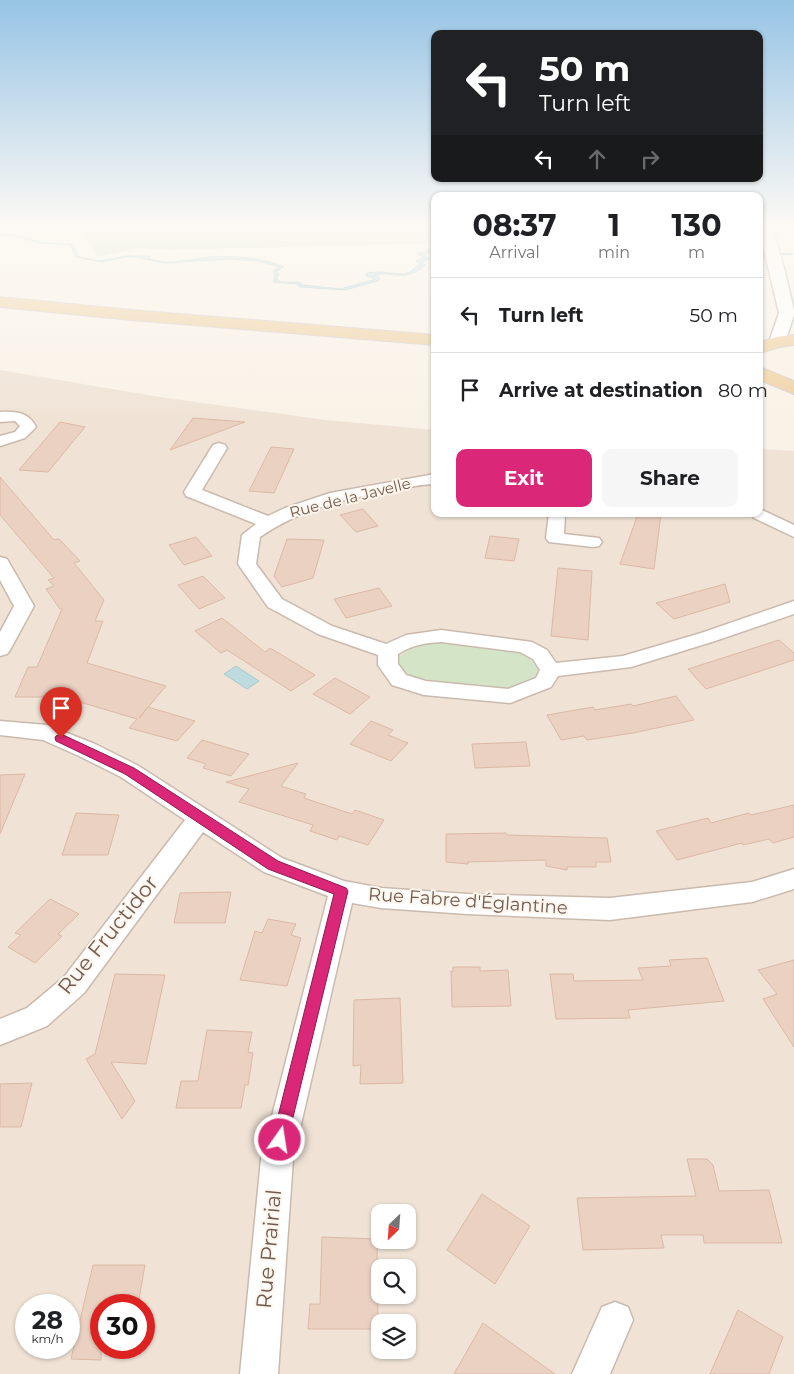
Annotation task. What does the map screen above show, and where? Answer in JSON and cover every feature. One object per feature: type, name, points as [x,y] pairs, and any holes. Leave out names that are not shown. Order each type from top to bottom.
[{"type":"main road","points":[[0,293],[141,307],[431,330]]},
{"type":"main road","points":[[0,302],[150,317],[431,340]]},
{"type":"main road","points":[[763,375],[794,388]]},
{"type":"street","points":[[770,345],[791,315],[783,288]]},
{"type":"street","points":[[0,417],[9,416],[24,419],[28,423],[28,427],[20,435],[0,441]]},
{"type":"street","name":"Rue de la Javelle","points":[[219,448],[192,492],[267,522]]},
{"type":"street","name":"Rue de la Javelle","points":[[388,652],[325,630],[275,603],[247,564],[251,535],[267,522],[288,511],[336,498],[431,479]]},
{"type":"street","points":[[763,516],[794,532]]},
{"type":"street","points":[[557,517],[555,538],[594,542]]},
{"type":"street","points":[[0,563],[24,606],[0,650]]},
{"type":"street","points":[[550,670],[624,662],[708,637],[794,607]]},
{"type":"street","points":[[441,636],[525,646],[540,655],[550,670],[544,682],[510,696],[432,689],[399,680],[388,665],[388,652],[399,643],[417,637],[441,636]]},
{"type":"street","name":"Rue Fabre d'Églantine","points":[[0,728],[47,733],[88,750],[129,771],[273,865],[342,891],[381,898],[467,904],[610,909],[752,892],[794,879]]},
{"type":"street","name":"Rue Fructidor","points":[[0,1032],[38,1017],[74,985],[200,818]]},
{"type":"street","name":"Rue Prairial","points":[[259,1374],[276,1159],[342,891]]},
{"type":"street","points":[[591,1374],[615,1320]]},
{"type":"shaded area","points":[[0,370],[160,397],[325,420],[431,430],[431,517],[763,517],[763,449],[794,451],[794,1374],[0,1374]]},
{"type":"green space","points":[[434,641],[520,650],[539,670],[531,681],[511,692],[421,681],[400,669],[400,656],[413,647]]},
{"type":"water","points":[[317,288],[352,288],[345,290]]},
{"type":"water","points":[[236,666],[259,681],[247,689],[224,674]]},
{"type":"building","points":[[193,418],[245,422],[170,450]]},
{"type":"building","points":[[60,422],[85,427],[48,472],[19,470]]},
{"type":"building","points":[[271,447],[294,449],[274,493],[249,491]]},
{"type":"building","points":[[0,477],[54,540],[59,539],[80,561],[74,563],[104,600],[95,621],[103,621],[87,663],[166,686],[148,707],[195,721],[177,741],[129,728],[137,719],[63,697],[15,697],[28,667],[37,667],[62,609],[60,609],[46,589],[54,586],[48,580],[54,578],[0,515]]},
{"type":"building","points":[[363,509],[378,526],[356,532],[340,515]]},
{"type":"building","points":[[637,517],[661,517],[654,569],[620,564]]},
{"type":"building","points":[[490,536],[519,539],[514,561],[485,558]]},
{"type":"building","points":[[196,537],[212,556],[184,565],[169,545]]},
{"type":"building","points":[[287,539],[324,540],[313,578],[282,587],[274,576]]},
{"type":"building","points":[[558,568],[592,571],[588,640],[551,636]]},
{"type":"building","points":[[203,576],[225,598],[199,609],[178,585]]},
{"type":"building","points":[[725,584],[730,602],[674,619],[656,603]]},
{"type":"building","points":[[379,588],[392,606],[346,618],[334,599]]},
{"type":"building","points":[[222,618],[265,652],[270,648],[315,675],[291,691],[227,650],[221,653],[195,631]]},
{"type":"building","points":[[779,640],[794,653],[794,660],[706,689],[688,669]]},
{"type":"building","points":[[335,678],[370,697],[350,714],[313,694]]},
{"type":"building","points":[[676,696],[694,720],[633,733],[587,740],[584,736],[561,740],[547,715],[593,707],[595,710],[631,704],[633,706]]},
{"type":"building","points":[[371,721],[393,730],[388,735],[408,743],[391,761],[350,744]]},
{"type":"building","points":[[202,740],[249,754],[231,776],[203,768],[206,764],[187,758]]},
{"type":"building","points":[[526,742],[530,766],[475,768],[472,744]]},
{"type":"building","points":[[298,763],[281,786],[306,794],[304,798],[352,814],[355,810],[384,820],[368,845],[339,836],[337,840],[310,831],[313,825],[239,802],[249,789],[226,782]]},
{"type":"building","points":[[25,774],[0,834],[0,775]]},
{"type":"building","points":[[794,805],[794,837],[773,843],[769,839],[743,845],[742,843],[677,860],[656,831],[708,818],[711,823],[749,813],[751,815]]},
{"type":"building","points":[[76,813],[119,815],[108,855],[62,855]]},
{"type":"building","points":[[506,833],[507,835],[607,838],[611,862],[596,862],[596,867],[567,867],[567,870],[546,866],[546,860],[468,862],[468,864],[446,862],[446,834]]},
{"type":"building","points":[[231,892],[225,923],[174,923],[180,893]]},
{"type":"building","points":[[50,899],[79,914],[58,934],[62,936],[35,963],[8,947],[21,935],[15,933]]},
{"type":"building","points":[[268,919],[296,924],[291,935],[301,938],[287,986],[240,980],[255,931],[262,933]]},
{"type":"building","points":[[707,958],[724,1001],[628,1010],[630,1018],[556,1019],[550,974],[573,974],[574,981],[643,980],[638,968],[671,966],[669,960]]},
{"type":"building","points":[[794,960],[794,1047],[763,999],[777,994],[758,970]]},
{"type":"building","points":[[453,967],[480,967],[480,971],[508,970],[511,1006],[452,1007],[451,971],[453,972]]},
{"type":"building","points":[[115,974],[165,975],[146,1064],[111,1062],[135,1101],[122,1119],[86,1059],[95,1054]]},
{"type":"building","points":[[400,998],[403,1083],[360,1084],[361,1065],[353,1066],[354,1000]]},
{"type":"building","points":[[207,1030],[252,1032],[248,1052],[253,1053],[248,1085],[245,1085],[241,1108],[176,1108],[181,1081],[198,1081]]},
{"type":"building","points":[[32,1083],[21,1127],[0,1127],[0,1084]]},
{"type":"building","points":[[687,1159],[707,1159],[713,1165],[719,1191],[769,1190],[782,1243],[704,1243],[703,1235],[661,1235],[664,1248],[583,1250],[577,1198],[696,1196]]},
{"type":"building","points":[[482,1194],[530,1226],[495,1284],[447,1250]]},
{"type":"building","points":[[322,1237],[371,1239],[371,1249],[377,1249],[377,1259],[371,1259],[371,1304],[378,1304],[378,1314],[371,1314],[371,1329],[308,1329],[310,1304],[320,1304]]},
{"type":"building","points":[[93,1265],[145,1265],[140,1294],[90,1294],[90,1359],[101,1360],[71,1359],[80,1359],[80,1321]]},
{"type":"building","points":[[738,1310],[783,1337],[769,1374],[710,1374]]},
{"type":"building","points":[[483,1323],[555,1374],[454,1374]]},
{"type":"route","points":[[61,738],[129,771],[273,865],[342,891],[280,1140]]}]
